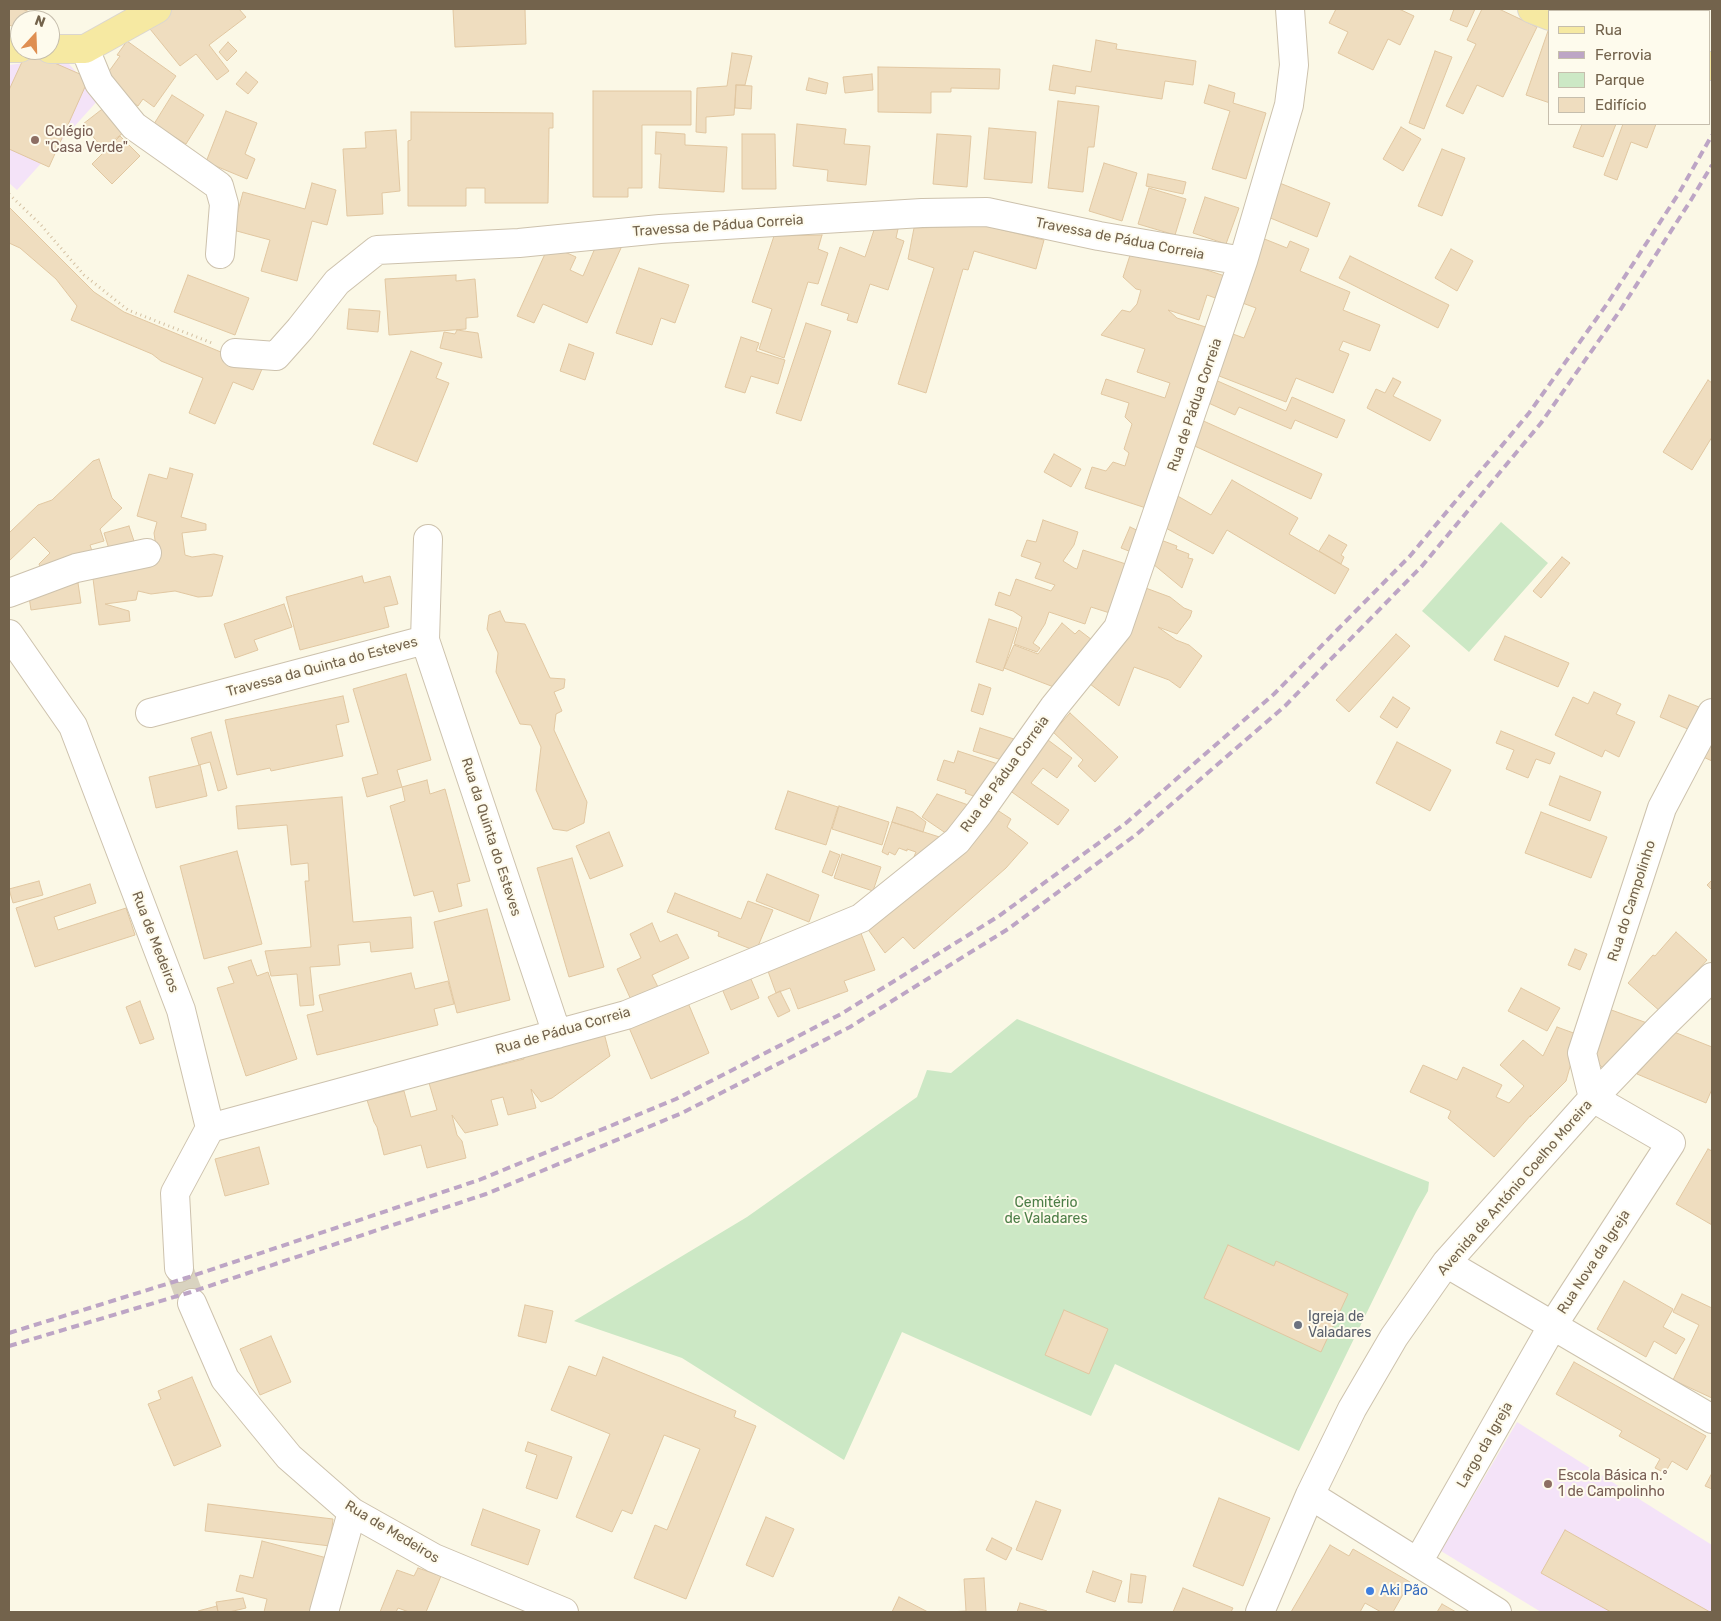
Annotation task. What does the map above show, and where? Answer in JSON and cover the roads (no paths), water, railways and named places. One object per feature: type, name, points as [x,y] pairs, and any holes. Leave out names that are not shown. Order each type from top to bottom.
[{"type":"main road","points":[[60,49],[85,49],[157,9]]},
{"type":"main road","points":[[1532,9],[1548,15]]},
{"type":"street","name":"Rua de Pádua Correia","points":[[210,1128],[626,1015],[861,918],[957,840],[979,813],[1054,707],[1118,628],[1243,262],[1289,105],[1294,65],[1290,9]]},
{"type":"street","points":[[85,49],[99,83],[134,126],[219,186],[224,204],[220,254]]},
{"type":"street","name":"Travessa de Pádua Correia","points":[[235,352],[276,356],[300,329],[336,282],[377,250],[519,243],[680,228],[922,213],[987,212],[1099,236],[1243,262]]},
{"type":"street","name":"Travessa da Quinta do Esteves","points":[[150,713],[425,640],[428,538]]},
{"type":"street","points":[[9,593],[76,568],[147,553]]},
{"type":"street","name":"Rua de Medeiros","points":[[9,634],[73,726],[181,1010],[210,1128]]},
{"type":"street","name":"Rua da Quinta do Esteves","points":[[425,640],[557,1034]]},
{"type":"street","name":"Rua do Campolinho","points":[[1593,1098],[1582,1052],[1662,808],[1712,712]]},
{"type":"street","name":"Avenida de António Coelho Moreira","points":[[1260,1612],[1310,1495],[1352,1409],[1394,1337],[1446,1263],[1593,1098],[1661,1027],[1712,978]]},
{"type":"street","name":"Rua Nova da Igreja","points":[[1593,1098],[1671,1143],[1553,1325],[1712,1419]]},
{"type":"street","points":[[179,1268],[175,1192],[210,1128]]},
{"type":"street","points":[[1446,1263],[1553,1325]]},
{"type":"street","name":"Rua de Medeiros","points":[[192,1303],[225,1379],[289,1457],[352,1512],[434,1558],[564,1612]]},
{"type":"street","name":"Largo da Igreja","points":[[1418,1562],[1553,1325]]},
{"type":"street","points":[[1310,1495],[1497,1612]]},
{"type":"street","points":[[324,1612],[352,1512]]},
{"type":"tunnel","points":[[179,1268],[192,1303]]},
{"type":"railway","points":[[9,1333],[186,1278],[479,1180],[676,1099],[841,1014],[999,916],[1126,823],[1274,694],[1410,556],[1529,413],[1607,304],[1679,193],[1712,135]]},
{"type":"railway","points":[[9,1346],[191,1292],[486,1194],[682,1113],[850,1027],[1008,929],[1137,834],[1285,706],[1422,566],[1541,423],[1619,312],[1712,165]]},
{"type":"place","name":"Colégio \"Casa Verde\"","points":[[35,140]]},
{"type":"place","name":"Igreja de Valadares","points":[[1298,1325]]},
{"type":"place","name":"Escola Básica n.º 1 de Campolinho","points":[[1548,1484]]},
{"type":"place","name":"Aki Pão","points":[[1370,1591]]},
{"type":"park label","name":"Cemitério de Valadares","points":[[1046,1212]]}]
